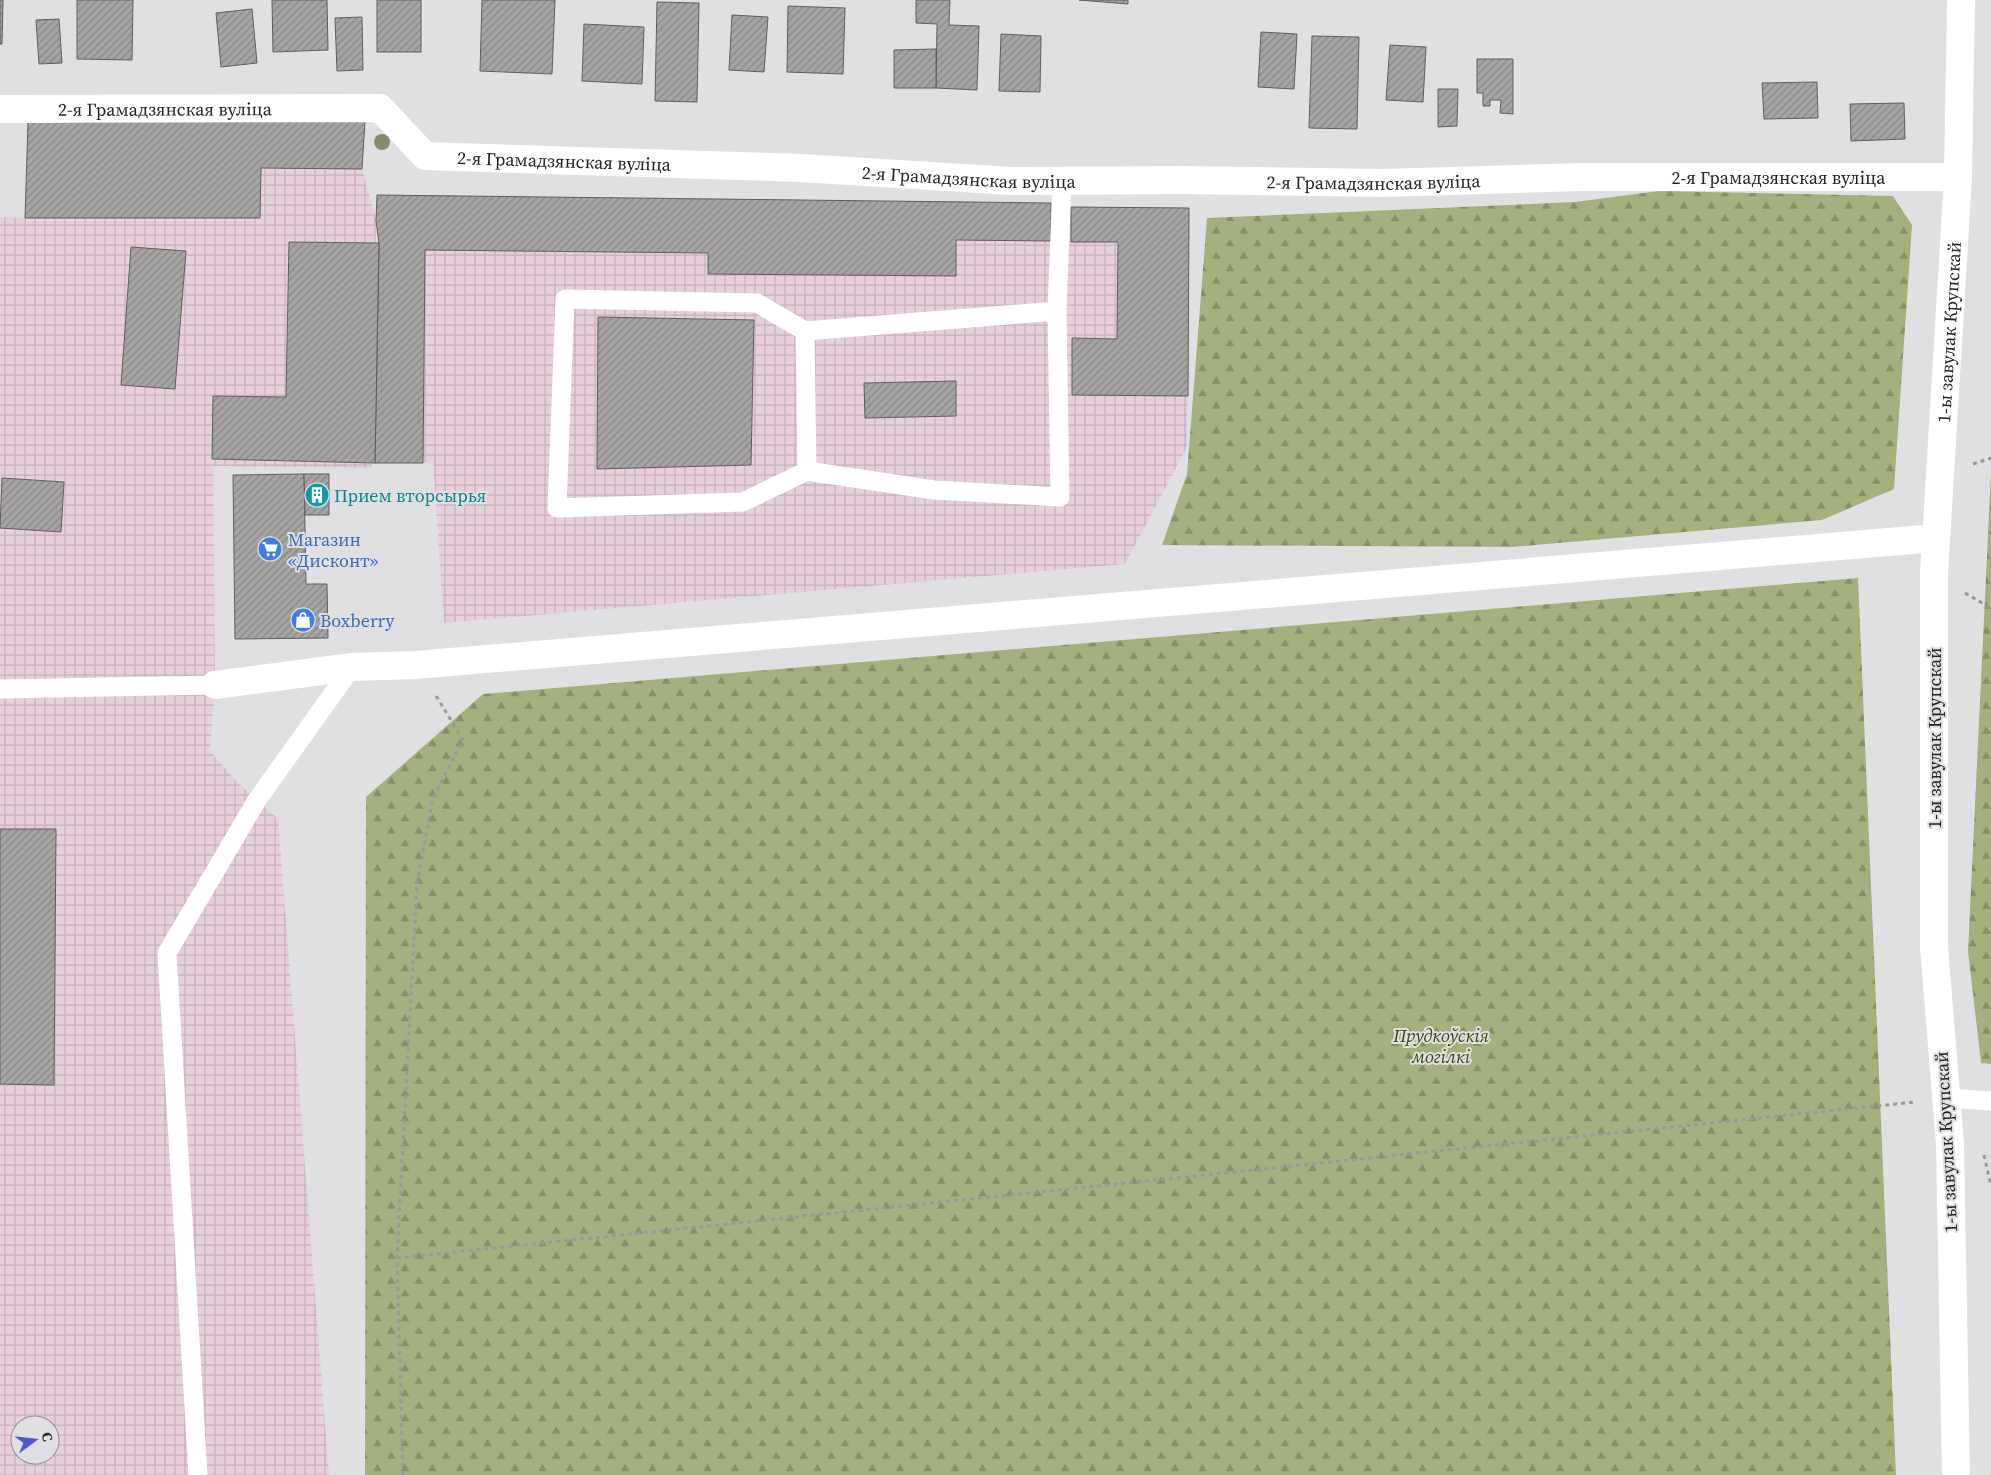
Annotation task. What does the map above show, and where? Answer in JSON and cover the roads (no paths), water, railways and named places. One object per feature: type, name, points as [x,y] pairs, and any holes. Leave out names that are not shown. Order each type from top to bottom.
[{"type":"street","name":"1-ы завулак Крупскай","points":[[1956,1475],[1950,1144],[1934,948],[1936,538],[1958,177],[1961,0]]},
{"type":"street","name":"2-я Грамадзянская вуліца","points":[[0,109],[380,108],[425,156],[801,168],[1011,181],[1182,180],[1383,183],[1581,177],[1958,177]]},
{"type":"street","points":[[215,684],[352,667],[415,665],[1936,538]]},
{"type":"lane","points":[[1057,311],[805,331],[757,303],[565,298],[557,508],[743,502],[808,471],[934,490],[1060,497],[1057,311],[1062,181]]},
{"type":"lane","points":[[805,331],[808,471]]},
{"type":"lane","points":[[198,1475],[168,953],[257,800],[352,667]]},
{"type":"lane","points":[[0,689],[215,684]]},
{"type":"lane","points":[[1946,1098],[1991,1101]]},
{"type":"place","name":"Прием вторсырья","points":[[317,495]]},
{"type":"place","name":"Магазин «Дисконт»","points":[[270,549]]},
{"type":"place","name":"Boxberry","points":[[303,620]]},
{"type":"park label","name":"Прудкоўскія могілкі","points":[[1441,1045]]}]
